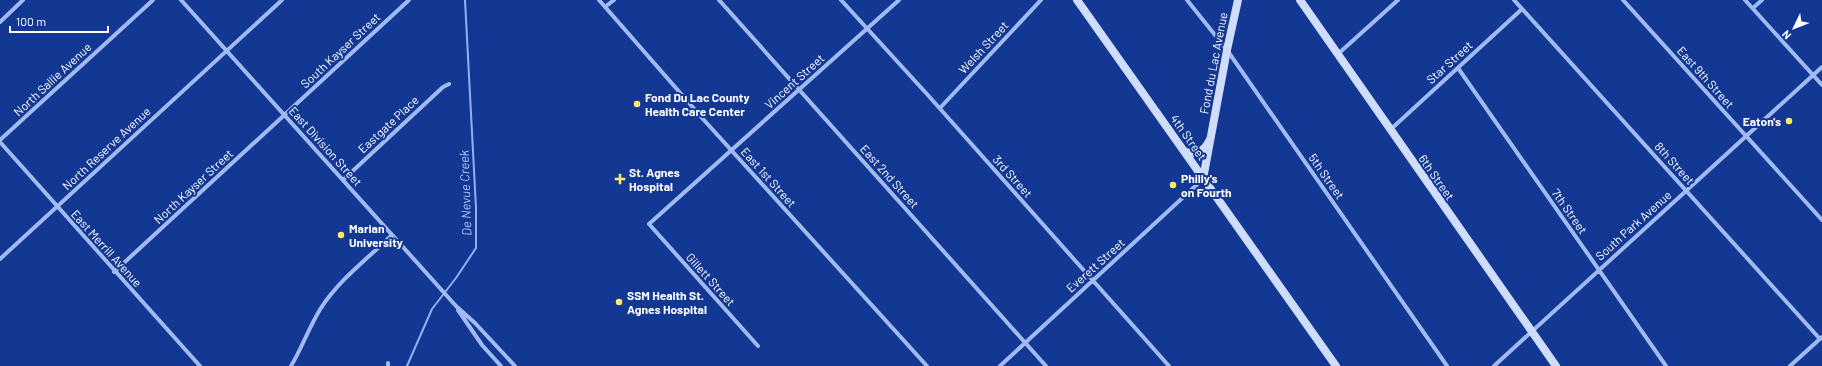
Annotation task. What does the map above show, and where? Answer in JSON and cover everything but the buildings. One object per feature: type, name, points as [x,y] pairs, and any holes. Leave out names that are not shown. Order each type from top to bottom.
[{"type":"street","points":[[0,22],[23,0]]},
{"type":"street","name":"North Sallie Avenue","points":[[0,141],[153,0]]},
{"type":"street","name":"East Division Street","points":[[181,0],[456,306],[475,323],[515,366]]},
{"type":"street","name":"North Reserve Avenue","points":[[0,259],[282,0]]},
{"type":"street","name":"South Kayser Street","points":[[284,116],[409,0]]},
{"type":"street","name":"East 1st Street","points":[[599,0],[927,366]]},
{"type":"street","points":[[605,7],[614,0]]},
{"type":"street","name":"East 2nd Street","points":[[719,0],[1046,366]]},
{"type":"street","name":"3rd Street","points":[[841,0],[940,108],[1169,366]]},
{"type":"street","name":"Vincent Street","points":[[649,224],[899,0]]},
{"type":"street","name":"Welsh Street","points":[[940,108],[1041,0]]},
{"type":"street","name":"4th Street","points":[[1077,0],[1336,366]]},
{"type":"street","name":"5th Street","points":[[1187,0],[1227,50],[1448,366]]},
{"type":"street","name":"Fond du Lac Avenue","points":[[1203,179],[1227,50],[1238,0]]},
{"type":"street","name":"6th Street","points":[[1300,0],[1556,366]]},
{"type":"street","points":[[1337,54],[1398,0]]},
{"type":"street","name":"8th Street","points":[[1514,0],[1821,338]]},
{"type":"street","name":"East 9th Street","points":[[1623,0],[1822,220]]},
{"type":"street","points":[[1745,0],[1822,85]]},
{"type":"street","points":[[1753,8],[1762,0]]},
{"type":"street","name":"Star Street","points":[[1390,130],[1522,9]]},
{"type":"street","name":"South Park Avenue","points":[[1494,366],[1822,67]]},
{"type":"street","name":"7th Street","points":[[1458,68],[1666,366]]},
{"type":"street","name":"Eastgate Place","points":[[343,180],[448,84]]},
{"type":"street","name":"North Kayser Street","points":[[114,272],[284,116]]},
{"type":"street","points":[[1184,151],[1192,154],[1199,151],[1208,144],[1211,138]]},
{"type":"street","name":"East Merrill Avenue","points":[[0,141],[114,272],[200,366]]},
{"type":"street","name":"Everett Street","points":[[1000,366],[1203,179]]},
{"type":"street","name":"Gillett Street","points":[[649,224],[758,346]]},
{"type":"street","points":[[291,366],[314,320],[328,298],[392,235]]},
{"type":"street","name":"East Division Street","points":[[456,306],[474,334],[501,366]]},
{"type":"street","points":[[1790,366],[1821,338]]},
{"type":"waterway","name":"De Nevue Creek","points":[[407,366],[432,309],[456,278],[476,248],[476,208],[465,0]]},
{"type":"place","name":"Fond Du Lac County Health Care Center","points":[[637,104]]},
{"type":"place","name":"Eaton's","points":[[1789,121]]},
{"type":"place","name":"St. Agnes Hospital","points":[[620,179]]},
{"type":"place","name":"Philly's on Fourth","points":[[1173,185]]},
{"type":"place","name":"Marian University","points":[[341,235]]},
{"type":"place","name":"SSM Health St. Agnes Hospital","points":[[619,302]]}]
